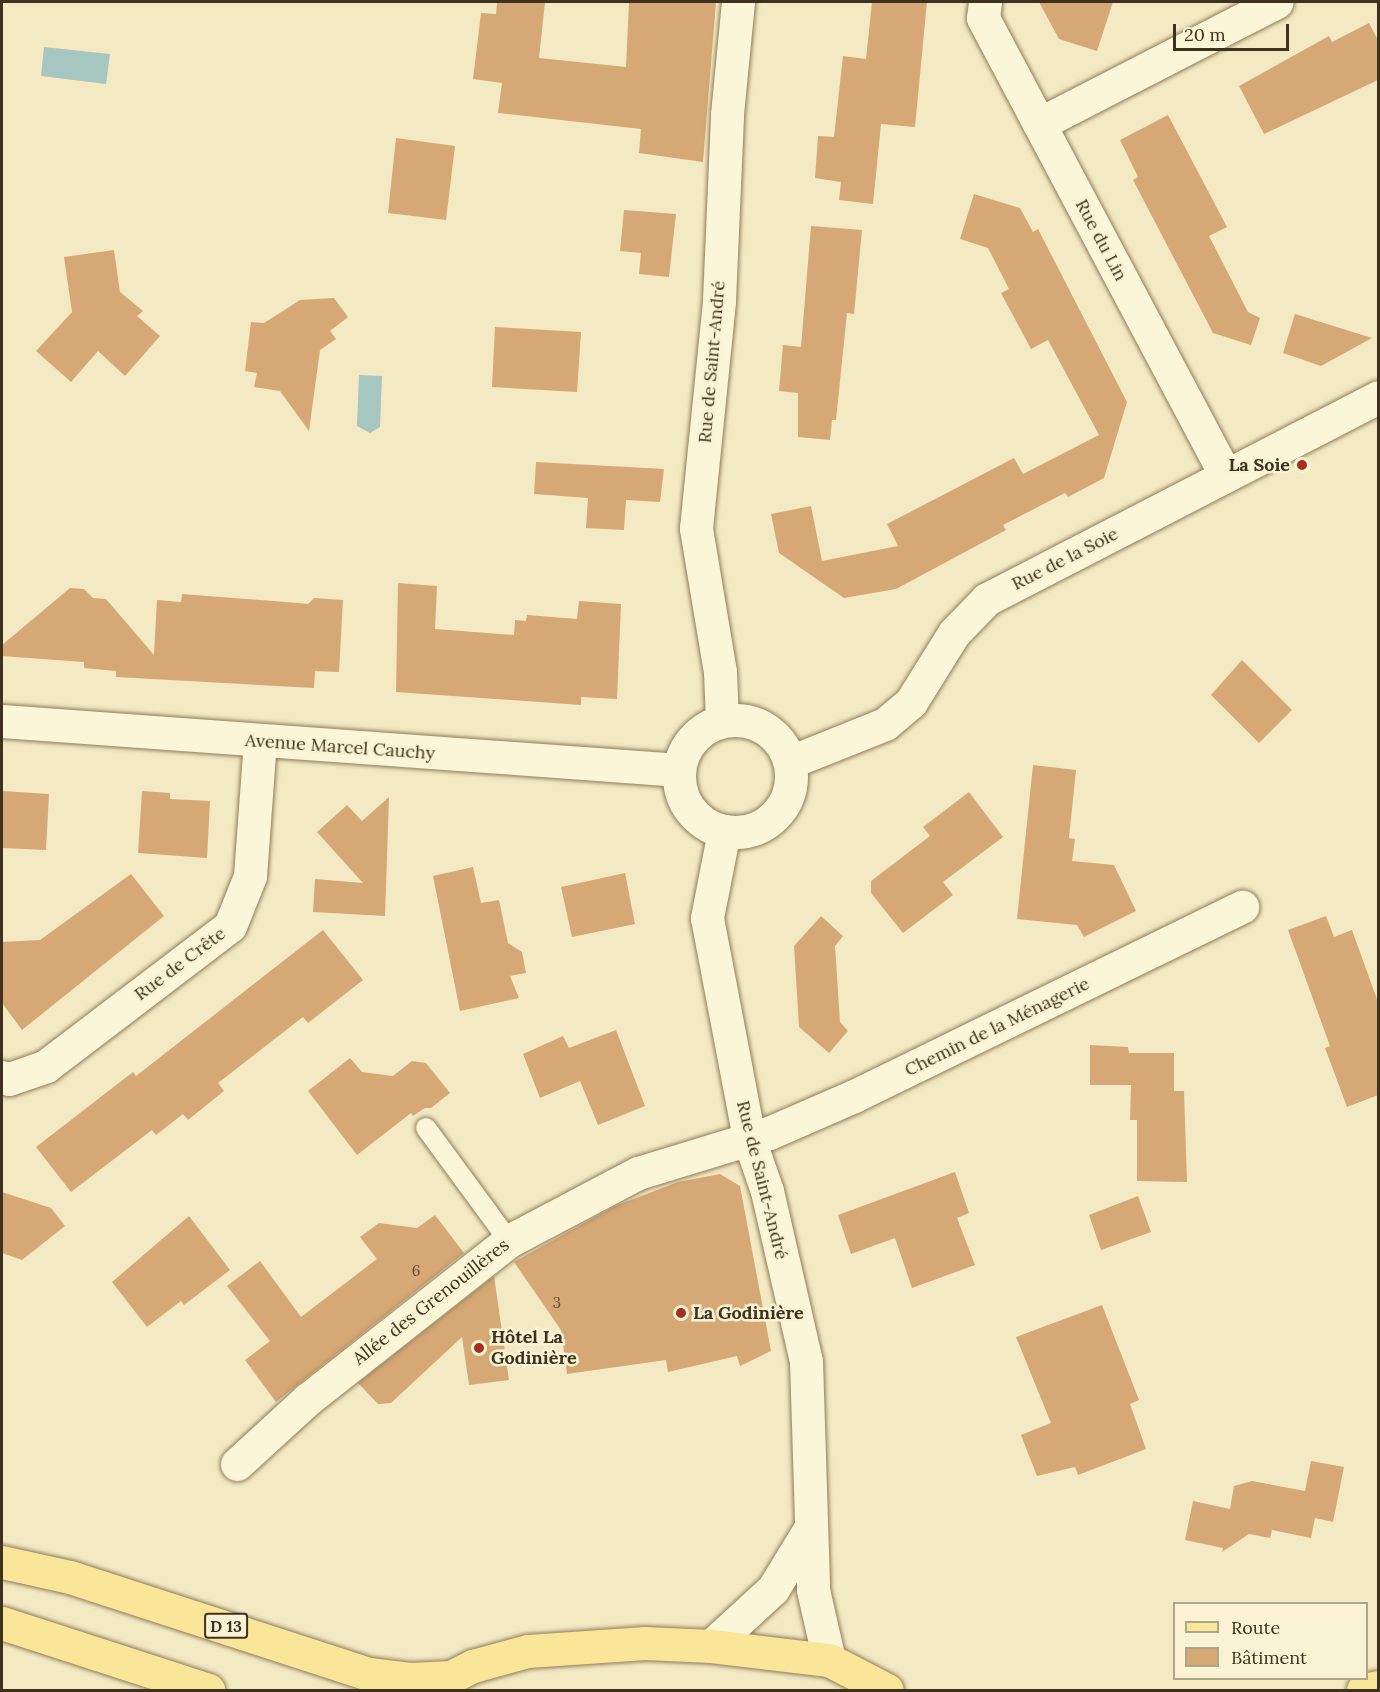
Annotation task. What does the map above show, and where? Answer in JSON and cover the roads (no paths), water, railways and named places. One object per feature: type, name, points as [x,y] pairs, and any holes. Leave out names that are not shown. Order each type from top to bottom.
[{"type":"main road","name":"D 13","points":[[2,1562],[70,1577],[369,1674],[447,1684]]},
{"type":"main road","points":[[2,1623],[208,1690]]},
{"type":"main road","points":[[447,1684],[473,1666],[528,1651],[645,1643],[711,1646],[829,1660],[887,1690]]},
{"type":"main road","points":[[1363,1690],[1378,1687]]},
{"type":"street","name":"Rue de Saint-André","points":[[722,720],[720,672],[696,528],[719,300],[727,114],[738,2]]},
{"type":"street","name":"Rue du Lin","points":[[985,2],[983,18],[1226,476]]},
{"type":"street","points":[[1039,124],[1276,2]]},
{"type":"street","name":"Rue de la Soie","points":[[790,762],[885,724],[911,702],[954,633],[987,599],[1378,397]]},
{"type":"street","points":[[722,720],[756,723],[783,746],[790,762],[792,781],[776,815],[761,826],[724,831],[709,825],[685,802],[679,770],[692,738],[722,720]]},
{"type":"street","name":"Avenue Marcel Cauchy","points":[[2,721],[679,770]]},
{"type":"street","name":"Rue de Crête","points":[[2,1077],[9,1079],[46,1066],[230,926],[250,876],[260,741]]},
{"type":"street","name":"Rue de Saint-André","points":[[724,831],[707,918],[749,1139],[767,1191],[806,1361],[809,1530],[813,1590],[829,1660]]},
{"type":"street","name":"Chemin de la Ménagerie","points":[[749,1139],[854,1096],[1242,907]]},
{"type":"street","name":"Allée des Grenouillères","points":[[237,1464],[308,1398],[509,1241],[638,1173],[749,1139]]},
{"type":"street","points":[[711,1646],[773,1589],[809,1530]]},
{"type":"lane","points":[[426,1128],[509,1241]]},
{"type":"water","points":[[44,47],[110,54],[106,84],[41,76]]},
{"type":"water","points":[[359,375],[382,376],[380,427],[370,433],[357,426]]},
{"type":"place","name":"La Soie","points":[[1302,465]]},
{"type":"place","name":"La Godinière","points":[[681,1313]]},
{"type":"place","name":"Hôtel La Godinière","points":[[479,1348]]}]
